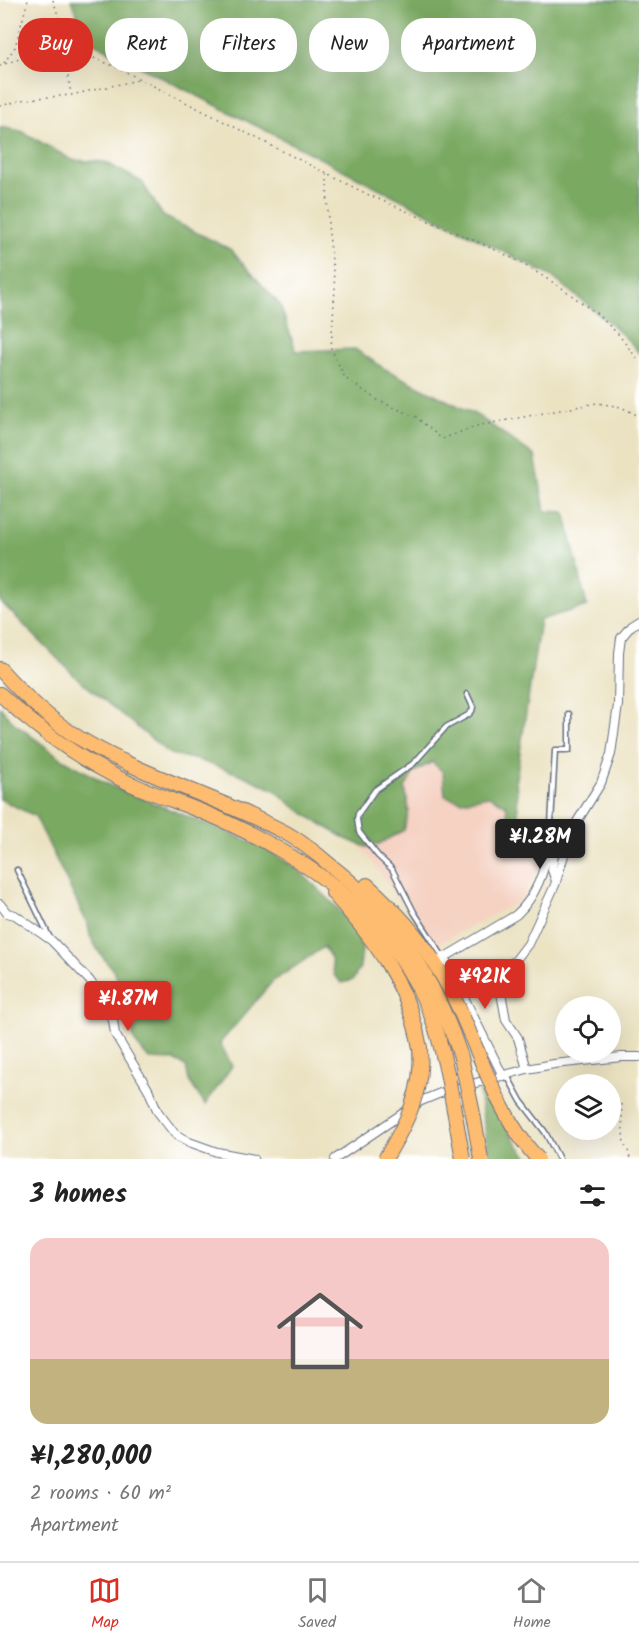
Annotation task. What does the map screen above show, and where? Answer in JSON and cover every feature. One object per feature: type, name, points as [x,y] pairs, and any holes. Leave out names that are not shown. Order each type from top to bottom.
[{"type":"highway","points":[[0,669],[32,702],[79,737],[136,768],[264,822],[326,855],[347,869],[382,899],[440,963],[496,1096],[521,1139],[538,1159]]},
{"type":"highway","points":[[0,694],[49,737],[107,772],[226,822],[296,859],[326,880],[373,921],[399,955],[415,981],[436,1028],[448,1077],[463,1159]]},
{"type":"highway","points":[[306,846],[364,894],[416,958],[440,1002],[461,1058],[481,1159]]},
{"type":"highway","points":[[296,859],[333,894],[380,950],[403,990],[411,1010],[420,1048],[421,1067],[417,1094],[402,1131],[385,1159]]},
{"type":"street","points":[[527,1069],[518,1038],[506,1020],[500,978],[505,968],[515,961],[528,944],[556,881],[575,825],[601,783],[611,754],[618,705],[621,638],[631,626],[639,621]]},
{"type":"street","points":[[503,1076],[440,963],[522,909],[543,875],[550,844],[555,847],[552,870],[556,881]]},
{"type":"street","points":[[0,904],[7,913],[15,915],[52,941],[90,981],[104,1000],[113,1020],[115,1034],[148,1089],[158,1112],[176,1134],[189,1142],[217,1152],[254,1159]]},
{"type":"street","points":[[335,1159],[431,1096],[527,1069],[639,1057]]},
{"type":"lane","points":[[440,963],[392,869],[359,832],[357,819],[375,790],[414,763],[446,727],[468,716],[473,706],[467,694]]},
{"type":"lane","points":[[550,844],[555,750],[569,750],[569,714]]},
{"type":"lane","points":[[17,870],[52,941]]},
{"type":"lane","points":[[503,1076],[509,1079],[545,1132],[559,1159]]},
{"type":"path","points":[[3,64],[15,47],[28,0]]},
{"type":"path","points":[[53,0],[59,18]]},
{"type":"path","points":[[93,59],[114,66],[369,195],[496,250],[542,274],[609,324],[639,361]]},
{"type":"path","points":[[0,66],[18,60]]},
{"type":"path","points":[[68,72],[71,95]]},
{"type":"path","points":[[0,106],[27,99],[71,95],[140,80]]},
{"type":"path","points":[[327,174],[328,225],[335,288],[331,348],[345,378],[379,401],[416,417],[442,439],[476,426],[597,403],[621,408],[639,416]]},
{"type":"path","points":[[621,1104],[624,1144],[630,1159]]},
{"type":"shaded area","points":[[374,721],[511,796],[508,820],[517,853],[541,858],[538,869],[520,900],[433,947],[352,834]]},
{"type":"green space","points":[[71,0],[639,0],[639,353],[611,324],[551,276],[151,72],[188,72],[188,18],[105,18],[105,49],[93,43],[93,18],[79,18]]},
{"type":"green space","points":[[0,127],[21,131],[72,160],[105,162],[142,182],[163,216],[230,249],[280,305],[296,351],[355,349],[385,369],[478,416],[535,456],[545,511],[565,512],[587,606],[540,620],[516,779],[520,846],[511,833],[506,805],[489,796],[461,801],[445,796],[443,772],[432,762],[414,772],[405,788],[409,811],[404,830],[377,845],[366,847],[346,839],[292,805],[275,790],[242,775],[198,760],[170,754],[77,678],[0,601]]},
{"type":"green space","points":[[0,707],[14,723],[61,758],[111,786],[259,845],[296,868],[335,905],[359,933],[362,949],[360,967],[353,980],[342,983],[334,975],[331,958],[324,947],[272,982],[220,1043],[232,1066],[205,1105],[189,1081],[186,1066],[173,1060],[149,1059],[134,1041],[126,1004],[115,973],[90,936],[88,925],[35,816],[0,799]]},
{"type":"green space","points":[[483,1080],[503,1121],[529,1159],[490,1159],[477,1082]]}]
